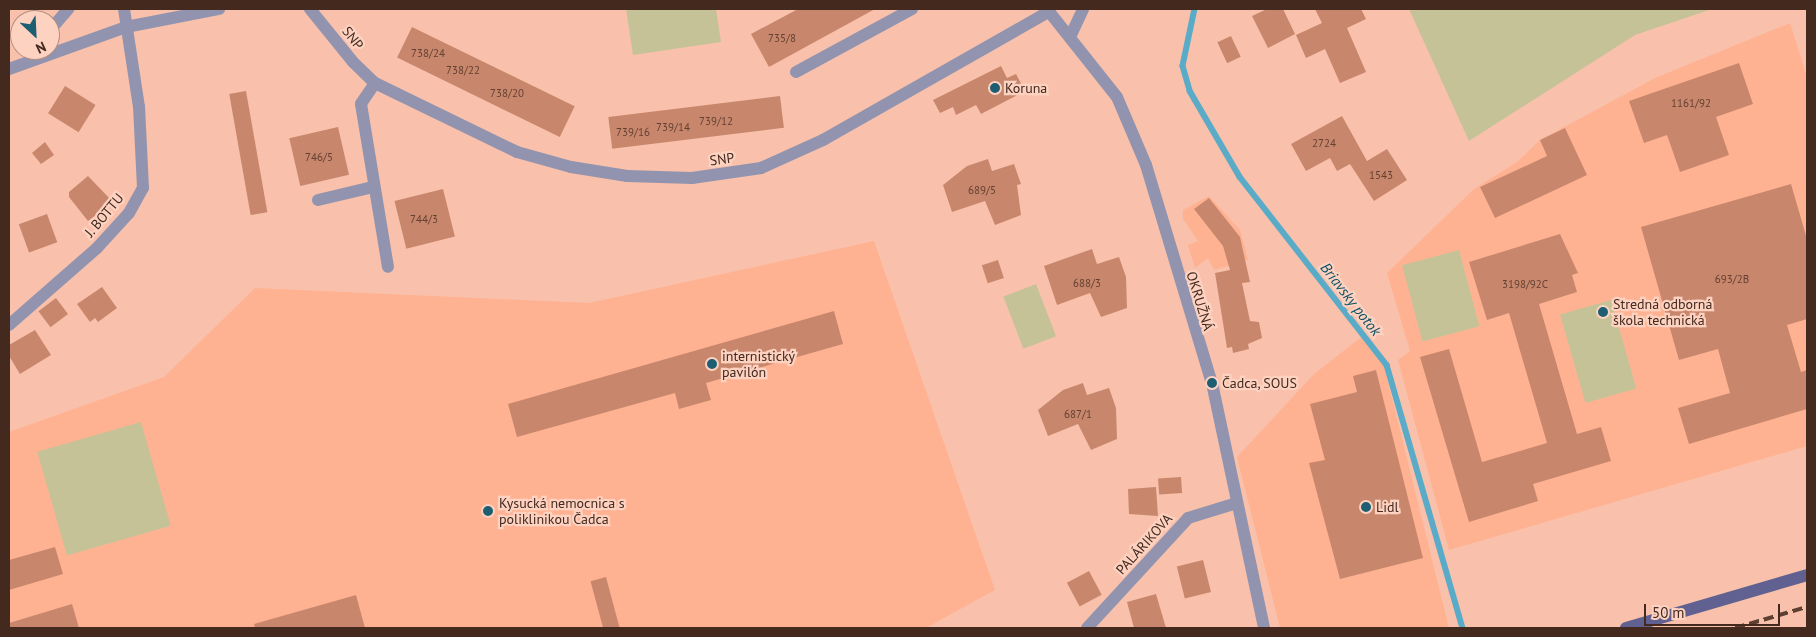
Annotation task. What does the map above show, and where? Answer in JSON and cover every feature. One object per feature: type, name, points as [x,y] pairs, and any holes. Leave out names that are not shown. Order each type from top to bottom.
[{"type":"main road","points":[[1626,628],[1807,575]]},
{"type":"street","name":"J. BOTTU","points":[[9,325],[97,248],[129,213],[143,188],[139,107],[124,9]]},
{"type":"street","points":[[15,67],[126,27],[219,9]]},
{"type":"street","name":"SNP","points":[[310,9],[353,62],[375,83],[518,152],[571,168],[627,176],[723,175],[761,168],[823,140],[1049,10]]},
{"type":"street","points":[[796,72],[912,9]]},
{"type":"street","points":[[1071,35],[1083,9]]},
{"type":"street","name":"OKRUŽNÁ","points":[[1049,10],[1071,35],[1117,98],[1146,165],[1212,383],[1264,628]]},
{"type":"street","points":[[375,83],[361,104],[373,187],[388,267]]},
{"type":"street","points":[[318,200],[373,187]]},
{"type":"street","name":"PALÁRIKOVA","points":[[1087,628],[1188,518],[1238,503]]},
{"type":"shaded area","points":[[626,9],[716,9],[721,42],[633,55]]},
{"type":"shaded area","points":[[1409,9],[1712,9],[1635,35],[1469,141]]},
{"type":"shaded area","name":"Stredná odborná škola technická","points":[[1790,23],[1807,77],[1807,446],[1449,550],[1398,360],[1410,351],[1387,273],[1474,189],[1517,162],[1540,140],[1655,78]]},
{"type":"shaded area","points":[[1209,196],[1240,230],[1248,260],[1214,270],[1208,258],[1195,268],[1188,245],[1198,241],[1183,219],[1183,210]]},
{"type":"shaded area","name":"Kysucká nemocnica s poliklinikou Čadca","points":[[874,241],[995,590],[926,628],[9,628],[9,432],[164,377],[255,288],[589,303]]},
{"type":"shaded area","points":[[1459,250],[1479,326],[1422,342],[1402,265]]},
{"type":"shaded area","points":[[1036,284],[1056,336],[1023,349],[1003,297]]},
{"type":"shaded area","points":[[1611,300],[1636,388],[1585,403],[1560,315]]},
{"type":"shaded area","points":[[1364,335],[1384,366],[1449,628],[1280,628],[1237,457],[1314,374]]},
{"type":"shaded area","points":[[141,422],[171,526],[67,556],[37,452]]},
{"type":"building","points":[[798,9],[875,9],[769,67],[751,34]]},
{"type":"building","points":[[1267,9],[1283,9],[1295,34],[1268,48],[1252,16]]},
{"type":"building","points":[[1315,9],[1361,9],[1366,19],[1347,28],[1366,72],[1340,83],[1325,49],[1306,58],[1296,35],[1322,23]]},
{"type":"building","points":[[412,27],[575,106],[560,137],[397,58]]},
{"type":"building","points":[[1231,36],[1241,57],[1227,63],[1217,42]]},
{"type":"building","points":[[1739,63],[1753,104],[1716,117],[1729,155],[1680,172],[1667,135],[1644,143],[1629,101]]},
{"type":"building","name":"Koruna","points":[[1001,66],[1007,78],[1016,74],[1025,91],[981,114],[976,105],[956,115],[953,107],[940,113],[933,100]]},
{"type":"building","points":[[65,86],[96,105],[79,132],[48,113]]},
{"type":"building","points":[[246,91],[267,212],[251,215],[229,94]]},
{"type":"building","points":[[780,96],[784,128],[612,149],[608,117]]},
{"type":"building","points":[[1342,116],[1367,161],[1387,149],[1407,180],[1374,201],[1350,164],[1337,171],[1330,158],[1306,171],[1291,144]]},
{"type":"building","points":[[338,127],[349,175],[300,186],[289,138]]},
{"type":"building","points":[[1565,128],[1587,175],[1495,218],[1480,187],[1547,156],[1540,140]]},
{"type":"building","points":[[45,142],[54,155],[41,164],[32,153]]},
{"type":"building","points":[[988,159],[992,171],[1014,164],[1021,184],[1017,185],[1021,215],[995,225],[985,201],[952,212],[943,185],[967,166]]},
{"type":"building","points":[[88,176],[113,202],[88,221],[69,197],[69,192]]},
{"type":"building","points":[[1791,184],[1807,239],[1807,319],[1787,325],[1801,372],[1807,370],[1807,409],[1689,444],[1678,408],[1730,393],[1718,349],[1679,360],[1641,227]]},
{"type":"building","points":[[443,189],[455,237],[406,249],[394,201]]},
{"type":"building","points":[[1209,198],[1240,237],[1250,282],[1242,283],[1250,321],[1259,322],[1262,338],[1248,344],[1249,349],[1233,353],[1232,347],[1227,348],[1215,273],[1230,270],[1223,246],[1194,209]]},
{"type":"building","points":[[47,214],[57,242],[29,252],[19,224]]},
{"type":"building","points":[[1560,234],[1578,273],[1572,275],[1577,292],[1539,304],[1577,434],[1601,427],[1611,461],[1533,484],[1538,501],[1469,522],[1420,357],[1449,349],[1482,462],[1547,443],[1509,313],[1487,320],[1469,262]]},
{"type":"building","points":[[1092,249],[1097,264],[1119,257],[1126,277],[1127,308],[1101,317],[1090,293],[1057,305],[1044,266]]},
{"type":"building","points":[[998,260],[1004,278],[988,283],[982,265]]},
{"type":"building","points":[[102,287],[117,308],[98,322],[95,318],[90,322],[77,304]]},
{"type":"building","points":[[56,298],[68,314],[50,327],[38,311]]},
{"type":"building","name":"internistický pavilón","points":[[834,311],[843,344],[706,383],[711,400],[679,409],[675,393],[517,437],[508,404]]},
{"type":"building","points":[[35,330],[51,355],[20,374],[9,356],[9,345]]},
{"type":"building","name":"Lidl","points":[[1376,370],[1423,558],[1340,579],[1309,463],[1325,460],[1310,404],[1357,392],[1353,376]]},
{"type":"building","points":[[1083,383],[1087,395],[1109,388],[1116,408],[1117,439],[1091,450],[1078,424],[1048,436],[1038,410],[1063,390]]},
{"type":"building","points":[[1181,477],[1182,493],[1159,495],[1158,479]]},
{"type":"building","points":[[1156,487],[1158,516],[1129,514],[1128,489]]},
{"type":"building","points":[[55,547],[63,574],[9,590],[9,560]]},
{"type":"building","points":[[1203,560],[1211,592],[1185,599],[1177,567]]},
{"type":"building","points":[[1089,571],[1102,595],[1080,607],[1067,583]]},
{"type":"building","points":[[606,577],[620,628],[603,628],[591,581]]},
{"type":"building","points":[[1156,594],[1166,628],[1134,628],[1127,602]]},
{"type":"building","points":[[356,595],[365,628],[255,628],[254,624]]},
{"type":"building","points":[[72,604],[79,628],[9,628],[9,623]]},
{"type":"waterway","name":"Briavsky potok","points":[[1195,9],[1183,66],[1190,91],[1240,177],[1387,365],[1463,628]]},
{"type":"railway","points":[[1735,628],[1807,607]]},
{"type":"place","name":"Koruna","points":[[995,88]]},
{"type":"place","name":"Stredná odborná škola technická","points":[[1603,312]]},
{"type":"place","name":"internistický pavilón","points":[[712,364]]},
{"type":"place","name":"Čadca, SOUS","points":[[1212,383]]},
{"type":"place","name":"Lidl","points":[[1366,507]]},
{"type":"place","name":"Kysucká nemocnica s poliklinikou Čadca","points":[[488,511]]}]
